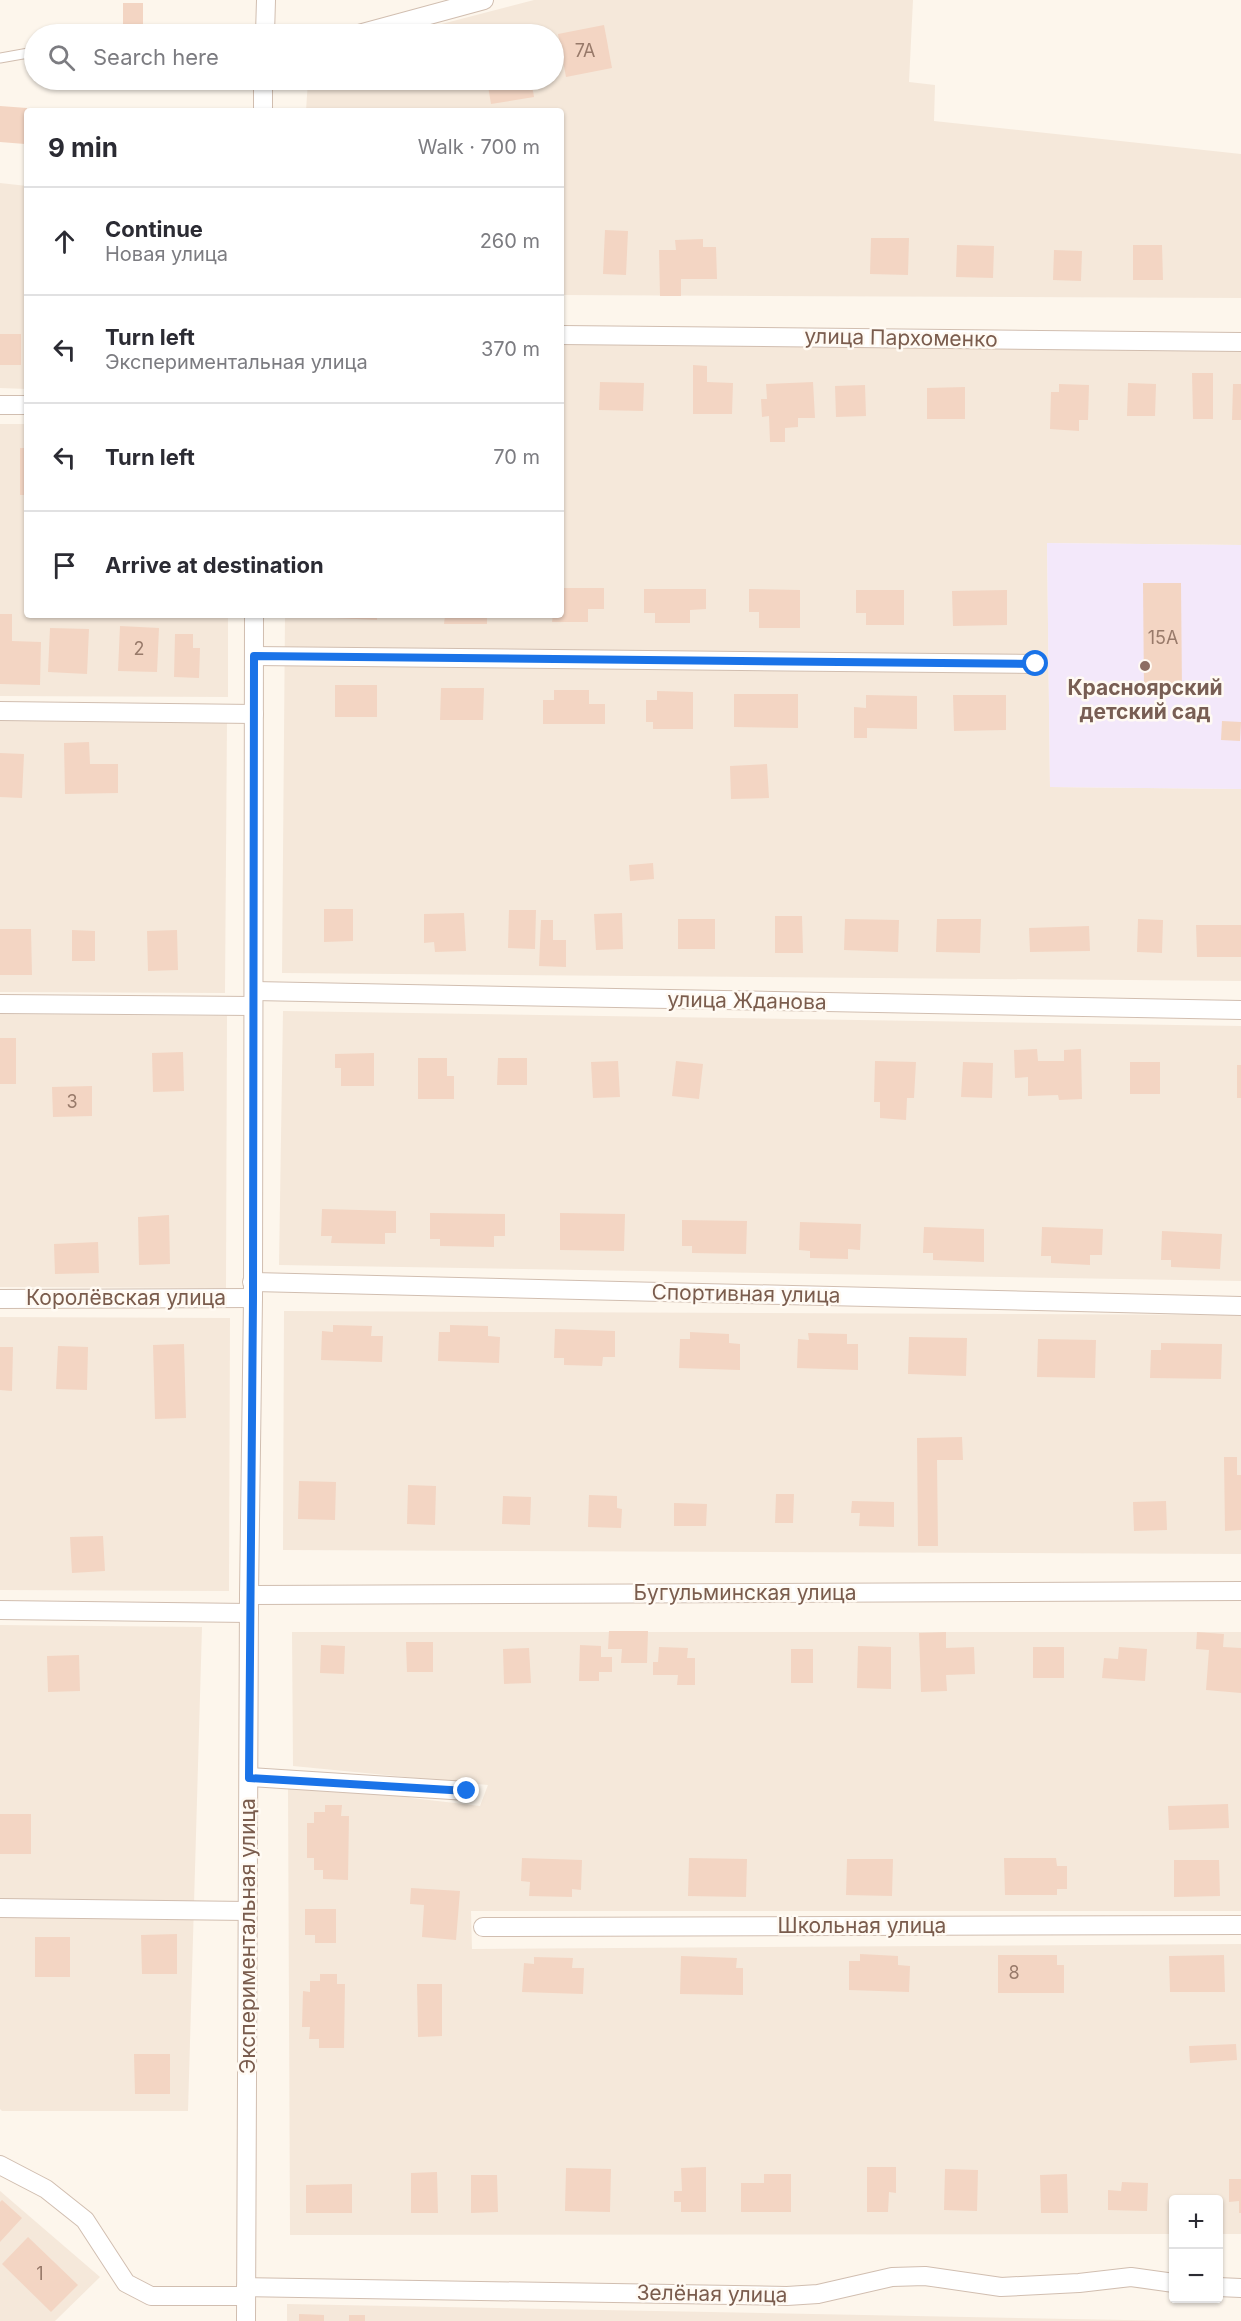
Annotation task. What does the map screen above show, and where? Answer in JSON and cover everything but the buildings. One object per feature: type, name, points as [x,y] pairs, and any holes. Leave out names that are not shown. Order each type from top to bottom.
[{"type":"street","points":[[265,24],[266,0]]},
{"type":"street","points":[[396,24],[484,0]]},
{"type":"street","points":[[263,90],[263,108]]},
{"type":"street","name":"улица Пархоменко","points":[[564,335],[1241,342]]},
{"type":"street","points":[[0,405],[24,405]]},
{"type":"street","name":"Экспериментальная улица","points":[[246,2321],[254,618]]},
{"type":"street","points":[[254,656],[1036,664]]},
{"type":"street","points":[[0,711],[254,714]]},
{"type":"street","name":"улица Жданова","points":[[0,1004],[253,999],[1241,1010]]},
{"type":"street","name":"Королёвская улица","points":[[0,1299],[252,1290]]},
{"type":"street","name":"Спортивная улица","points":[[252,1290],[1241,1306]]},
{"type":"street","name":"Бугульминская улица","points":[[0,1610],[249,1604],[1241,1591]]},
{"type":"street","points":[[249,1778],[467,1791]]},
{"type":"street","points":[[0,1908],[248,1911]]},
{"type":"street","name":"Школьная улица","points":[[483,1927],[1241,1925]]},
{"type":"street","name":"Зелёная улица","points":[[0,2164],[46,2189],[85,2220],[126,2283],[152,2296],[246,2291],[787,2296],[818,2294],[892,2277],[925,2276],[1001,2287],[1079,2283],[1131,2277],[1169,2282]]},
{"type":"street","points":[[1223,2287],[1241,2288]]},
{"type":"lane","points":[[0,58],[24,53]]},
{"type":"shaded area","points":[[534,0],[913,0],[909,82],[935,85],[934,121],[1241,154],[1241,298],[564,295],[564,108],[306,108],[307,90],[564,90],[564,24],[442,24]]},
{"type":"shaded area","points":[[0,183],[24,186],[24,389],[0,388]]},
{"type":"shaded area","points":[[564,342],[1241,348],[1241,545],[1047,543],[1050,787],[1241,789],[1241,981],[282,973],[285,618],[564,618]]},
{"type":"shaded area","points":[[0,424],[24,424],[24,618],[228,618],[228,697],[0,696]]},
{"type":"shaded area","name":"Красноярский детский сад","points":[[1047,543],[1241,545],[1241,789],[1050,787]]},
{"type":"shaded area","points":[[0,719],[227,720],[225,993],[0,992]]},
{"type":"shaded area","points":[[283,1011],[1241,1026],[1241,1281],[279,1265]]},
{"type":"shaded area","points":[[0,1014],[227,1016],[226,1288],[0,1287]]},
{"type":"shaded area","points":[[284,1311],[1241,1315],[1241,1554],[283,1550]]},
{"type":"shaded area","points":[[0,1317],[230,1318],[229,1591],[0,1590]]},
{"type":"shaded area","points":[[0,1625],[202,1627],[188,2111],[2,2111],[0,2109]]},
{"type":"shaded area","points":[[292,1632],[1241,1632],[1241,1911],[471,1911],[472,1949],[1241,1944],[1241,2234],[1223,2234],[1223,2195],[1169,2195],[1169,2234],[290,2235],[288,1789],[385,1790],[412,1798],[480,1806],[488,1785],[293,1766]]},
{"type":"shaded area","points":[[0,2191],[100,2277],[55,2321],[0,2321]]},
{"type":"shaded area","points":[[287,2304],[1180,2321],[287,2321]]},
{"type":"place","name":"Красноярский детский сад","points":[[1145,666]]},
{"type":"route","points":[[467,1791],[249,1778],[253,1298],[254,656],[1036,664]]}]
